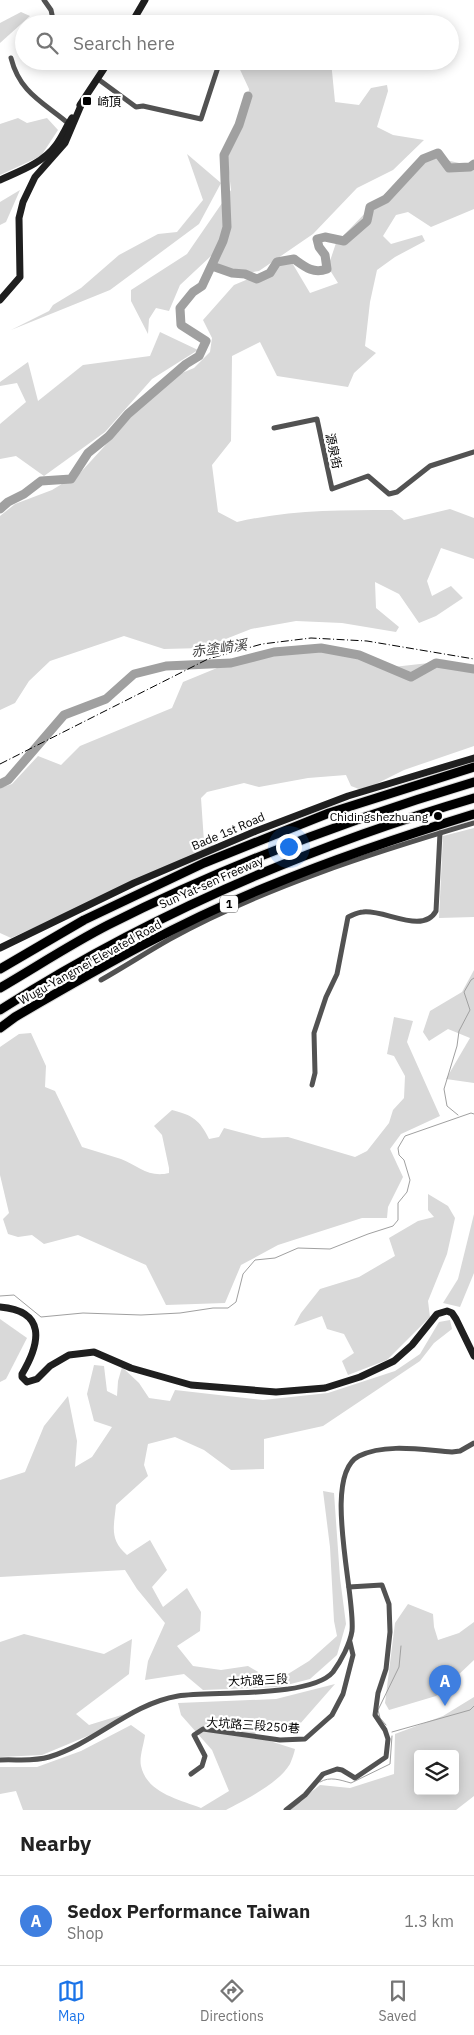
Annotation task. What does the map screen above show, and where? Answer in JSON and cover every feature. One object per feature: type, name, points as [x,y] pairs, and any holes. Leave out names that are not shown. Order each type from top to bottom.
[{"type":"highway","points":[[0,969],[84,920],[204,863],[329,813],[474,767]]},
{"type":"highway","name":"Sun Yat-sen Freeway","points":[[0,988],[106,926],[202,881],[306,839],[474,782]]},
{"type":"highway","name":"Sun Yat-sen Freeway","points":[[0,1010],[88,957],[171,913],[214,893],[296,857],[405,818],[474,798]]},
{"type":"highway","name":"Wugu-Yangmei Elevated Road","points":[[0,1028],[122,955],[272,884],[406,835],[474,814]]},
{"type":"street","points":[[44,0],[52,15]]},
{"type":"street","points":[[136,15],[145,0]]},
{"type":"street","points":[[11,58],[14,73],[26,89],[34,98],[70,126]]},
{"type":"street","points":[[0,180],[44,158],[56,146],[70,126],[102,70]]},
{"type":"street","points":[[98,79],[136,107],[143,106],[201,119],[217,70]]},
{"type":"street","points":[[0,300],[20,277],[19,218],[23,202],[35,178],[65,143],[70,126]]},
{"type":"street","name":"源泉街","points":[[274,428],[317,419],[332,489],[368,476],[389,494],[396,492],[430,466],[474,452]]},
{"type":"street","name":"Bade 1st Road","points":[[0,948],[134,884],[256,831],[339,799],[474,758]]},
{"type":"street","points":[[101,980],[170,940],[249,902],[309,878],[474,823]]},
{"type":"street","points":[[312,1086],[315,1073],[314,1033],[326,998],[337,974],[348,917],[364,912],[422,922],[433,916],[436,911],[440,833]]},
{"type":"street","points":[[0,1307],[23,1312],[35,1324],[35,1344],[22,1374],[22,1377],[27,1382],[37,1378],[50,1366],[69,1355],[94,1352],[131,1368],[191,1386],[276,1392],[325,1388],[360,1377],[394,1362],[412,1345],[436,1314],[447,1311],[452,1313],[474,1356]]},
{"type":"street","name":"大坑路三段","points":[[0,1760],[47,1758],[76,1746],[131,1713],[150,1704],[167,1699],[193,1694],[284,1690],[300,1687],[329,1675],[341,1659],[350,1641],[352,1630],[349,1587],[342,1547],[343,1475],[356,1457],[384,1449],[460,1451],[474,1443]]},
{"type":"street","points":[[286,1810],[324,1774],[337,1769],[355,1778],[386,1757],[388,1739],[385,1730],[375,1715],[375,1707],[387,1660],[390,1632],[389,1604],[382,1585],[349,1587]]},
{"type":"street","name":"大坑路三段250巷","points":[[191,1774],[202,1766],[205,1756],[194,1735],[203,1729],[280,1740],[305,1739],[332,1715],[343,1694],[353,1655],[350,1641]]},
{"type":"shaded area","points":[[21,12],[28,15],[15,15]]},
{"type":"shaded area","points":[[15,15],[15,30],[0,43],[0,23]]},
{"type":"shaded area","points":[[240,70],[332,70],[335,102],[359,105],[371,88],[387,85],[388,91],[377,127],[393,135],[424,140],[393,170],[357,188],[313,234],[259,271],[230,276],[211,256],[180,285],[169,311],[156,308],[149,319],[148,334],[131,301],[131,290],[187,254],[231,190],[227,155],[246,113],[249,89]]},
{"type":"shaded area","points":[[18,118],[27,123],[47,118],[58,130],[41,156],[0,175],[0,124]]},
{"type":"shaded area","points":[[187,154],[221,183],[199,224],[110,290],[11,330],[49,311],[53,305],[81,288],[119,255],[158,234],[177,232],[203,200]]},
{"type":"shaded area","points":[[437,158],[468,165],[474,161],[474,209],[431,227],[408,212],[396,215],[383,236],[391,244],[422,235],[425,241],[395,257],[377,270],[370,302],[365,346],[376,353],[354,373],[348,387],[277,376],[260,342],[232,356],[231,441],[212,465],[218,512],[237,522],[295,513],[353,510],[392,510],[404,520],[450,509],[474,518],[474,559],[441,548],[427,581],[432,596],[451,586],[463,598],[436,616],[419,623],[399,594],[375,582],[376,608],[399,627],[396,632],[342,623],[296,621],[251,629],[203,648],[164,649],[124,636],[50,661],[29,681],[15,703],[0,710],[0,516],[15,504],[52,490],[80,473],[165,380],[194,368],[210,352],[212,338],[203,320],[234,285],[291,261],[310,293],[338,283],[328,267],[336,243],[416,165]]},
{"type":"shaded area","points":[[20,190],[6,222],[0,225],[0,202]]},
{"type":"shaded area","points":[[160,332],[198,350],[152,379],[105,432],[44,476],[16,456],[0,459],[0,424],[26,402],[17,383],[0,386],[0,382],[28,362],[38,401],[83,365],[150,356]]},
{"type":"shaded area","points":[[336,649],[393,667],[429,663],[474,668],[474,746],[404,770],[370,787],[359,789],[351,786],[346,775],[308,778],[259,787],[244,783],[207,792],[201,798],[204,842],[211,839],[213,847],[11,938],[0,933],[0,788],[12,784],[38,756],[61,765],[80,746],[172,708],[183,682],[217,668],[278,654]]},
{"type":"shaded area","points":[[474,828],[474,917],[439,918],[443,836]]},
{"type":"shaded area","points":[[474,970],[474,1083],[446,1079],[470,1038],[448,1029],[429,1041],[423,1032],[430,1011],[462,992]]},
{"type":"shaded area","points":[[394,1017],[413,1021],[407,1042],[440,1116],[401,1134],[390,1149],[403,1177],[388,1207],[387,1218],[362,1218],[278,1245],[241,1265],[225,1303],[166,1305],[146,1265],[78,1235],[44,1244],[32,1235],[18,1237],[8,1234],[3,1219],[9,1213],[0,1175],[0,1047],[19,1034],[31,1033],[46,1066],[45,1087],[55,1091],[82,1147],[121,1159],[150,1173],[162,1174],[169,1173],[169,1168],[162,1135],[154,1126],[172,1110],[195,1119],[209,1139],[219,1137],[224,1128],[262,1138],[288,1137],[355,1157],[367,1151],[389,1123],[393,1110],[404,1098],[405,1076],[394,1056],[387,1054]]},
{"type":"shaded area","points":[[428,1194],[448,1206],[455,1218],[447,1254],[428,1301],[430,1317],[387,1360],[348,1375],[342,1361],[354,1353],[344,1334],[327,1329],[322,1316],[294,1326],[301,1313],[320,1289],[359,1277],[395,1256],[389,1238],[418,1221],[434,1217],[428,1210]]},
{"type":"shaded area","points":[[474,1214],[474,1273],[460,1307],[443,1303],[458,1279]]},
{"type":"shaded area","points":[[0,1319],[27,1338],[6,1379],[0,1382]]},
{"type":"shaded area","points":[[450,1320],[452,1329],[434,1343],[420,1361],[323,1426],[264,1439],[264,1469],[231,1470],[204,1450],[175,1437],[148,1444],[144,1465],[148,1476],[116,1505],[114,1532],[117,1544],[127,1555],[150,1540],[167,1570],[152,1587],[163,1607],[187,1588],[201,1612],[200,1631],[177,1646],[193,1666],[221,1670],[248,1666],[275,1682],[309,1661],[337,1636],[334,1621],[330,1547],[323,1491],[334,1493],[340,1578],[346,1624],[337,1655],[310,1679],[279,1687],[203,1690],[184,1674],[145,1680],[148,1661],[165,1623],[137,1589],[125,1570],[0,1577],[0,1480],[25,1472],[44,1426],[68,1396],[77,1441],[75,1467],[92,1457],[112,1427],[94,1421],[87,1394],[94,1365],[104,1366],[107,1391],[117,1396],[118,1381],[122,1367],[139,1383],[149,1398],[170,1401],[175,1390],[263,1400],[328,1393],[395,1371],[420,1354],[439,1322]]},
{"type":"shaded area","points":[[408,1604],[433,1614],[438,1640],[459,1633],[474,1622],[474,1660],[436,1696],[389,1710],[385,1703],[395,1623]]},
{"type":"shaded area","points":[[24,1634],[104,1654],[132,1639],[129,1674],[76,1714],[89,1725],[128,1713],[95,1733],[42,1755],[0,1757],[0,1642]]},
{"type":"shaded area","points":[[335,1684],[299,1725],[282,1729],[252,1723],[257,1737],[295,1749],[294,1753],[290,1764],[278,1778],[226,1810],[23,1810],[16,1791],[0,1794],[0,1767],[37,1767],[81,1751],[131,1725],[145,1735],[141,1766],[144,1775],[150,1783],[173,1798],[201,1808],[229,1791],[212,1750],[181,1715],[178,1703],[276,1699]]},
{"type":"shaded area","points":[[474,1697],[474,1796],[456,1810],[289,1810],[320,1785],[350,1788],[394,1774],[395,1734],[443,1716]]},
{"type":"waterway","points":[[0,509],[41,481],[71,479],[88,453],[109,436],[128,414],[186,364],[199,356],[206,341],[181,325],[180,308],[193,292],[202,286],[223,241],[227,227],[224,155],[239,125],[248,96]]},
{"type":"waterway","points":[[212,266],[257,279],[270,273],[277,262],[294,259],[313,270],[327,269],[325,255],[319,247],[317,239],[325,237],[344,241],[367,221],[370,207],[386,199],[423,159],[438,153],[449,168],[470,167],[474,164]]},
{"type":"waterway","name":"赤塗崎溪","points":[[0,784],[8,780],[64,715],[106,699],[134,674],[166,666],[231,663],[274,652],[321,648],[359,655],[411,677],[436,663],[474,669]]},
{"type":"waterway","points":[[458,1115],[447,1106],[444,1089],[457,1046],[459,1031],[470,1010],[464,992],[474,978]]},
{"type":"waterway","points":[[0,1296],[14,1295],[41,1317],[83,1313],[141,1315],[228,1308],[236,1302],[243,1274],[255,1260],[275,1258],[298,1248],[330,1249],[393,1226],[398,1220],[398,1203],[407,1192],[410,1180],[404,1160],[399,1155],[398,1148],[405,1136],[471,1113],[474,1114]]},
{"type":"waterway","points":[[386,1725],[380,1718],[378,1710],[399,1667],[401,1646]]},
{"type":"waterway","points":[[392,1732],[470,1710],[474,1706]]},
{"type":"waterway","points":[[320,1782],[331,1779],[351,1783],[390,1764],[392,1736]]},
{"type":"waterway","points":[[290,1810],[300,1802]]},
{"type":"railway","points":[[0,764],[208,659],[262,644],[311,638],[367,641],[474,659]]},
{"type":"place","name":"崎頂","points":[[87,101]]},
{"type":"place","name":"Chidingshezhuang","points":[[438,816]]},
{"type":"place","name":"Sedox Performance Taiwan","points":[[445,1706]]}]
